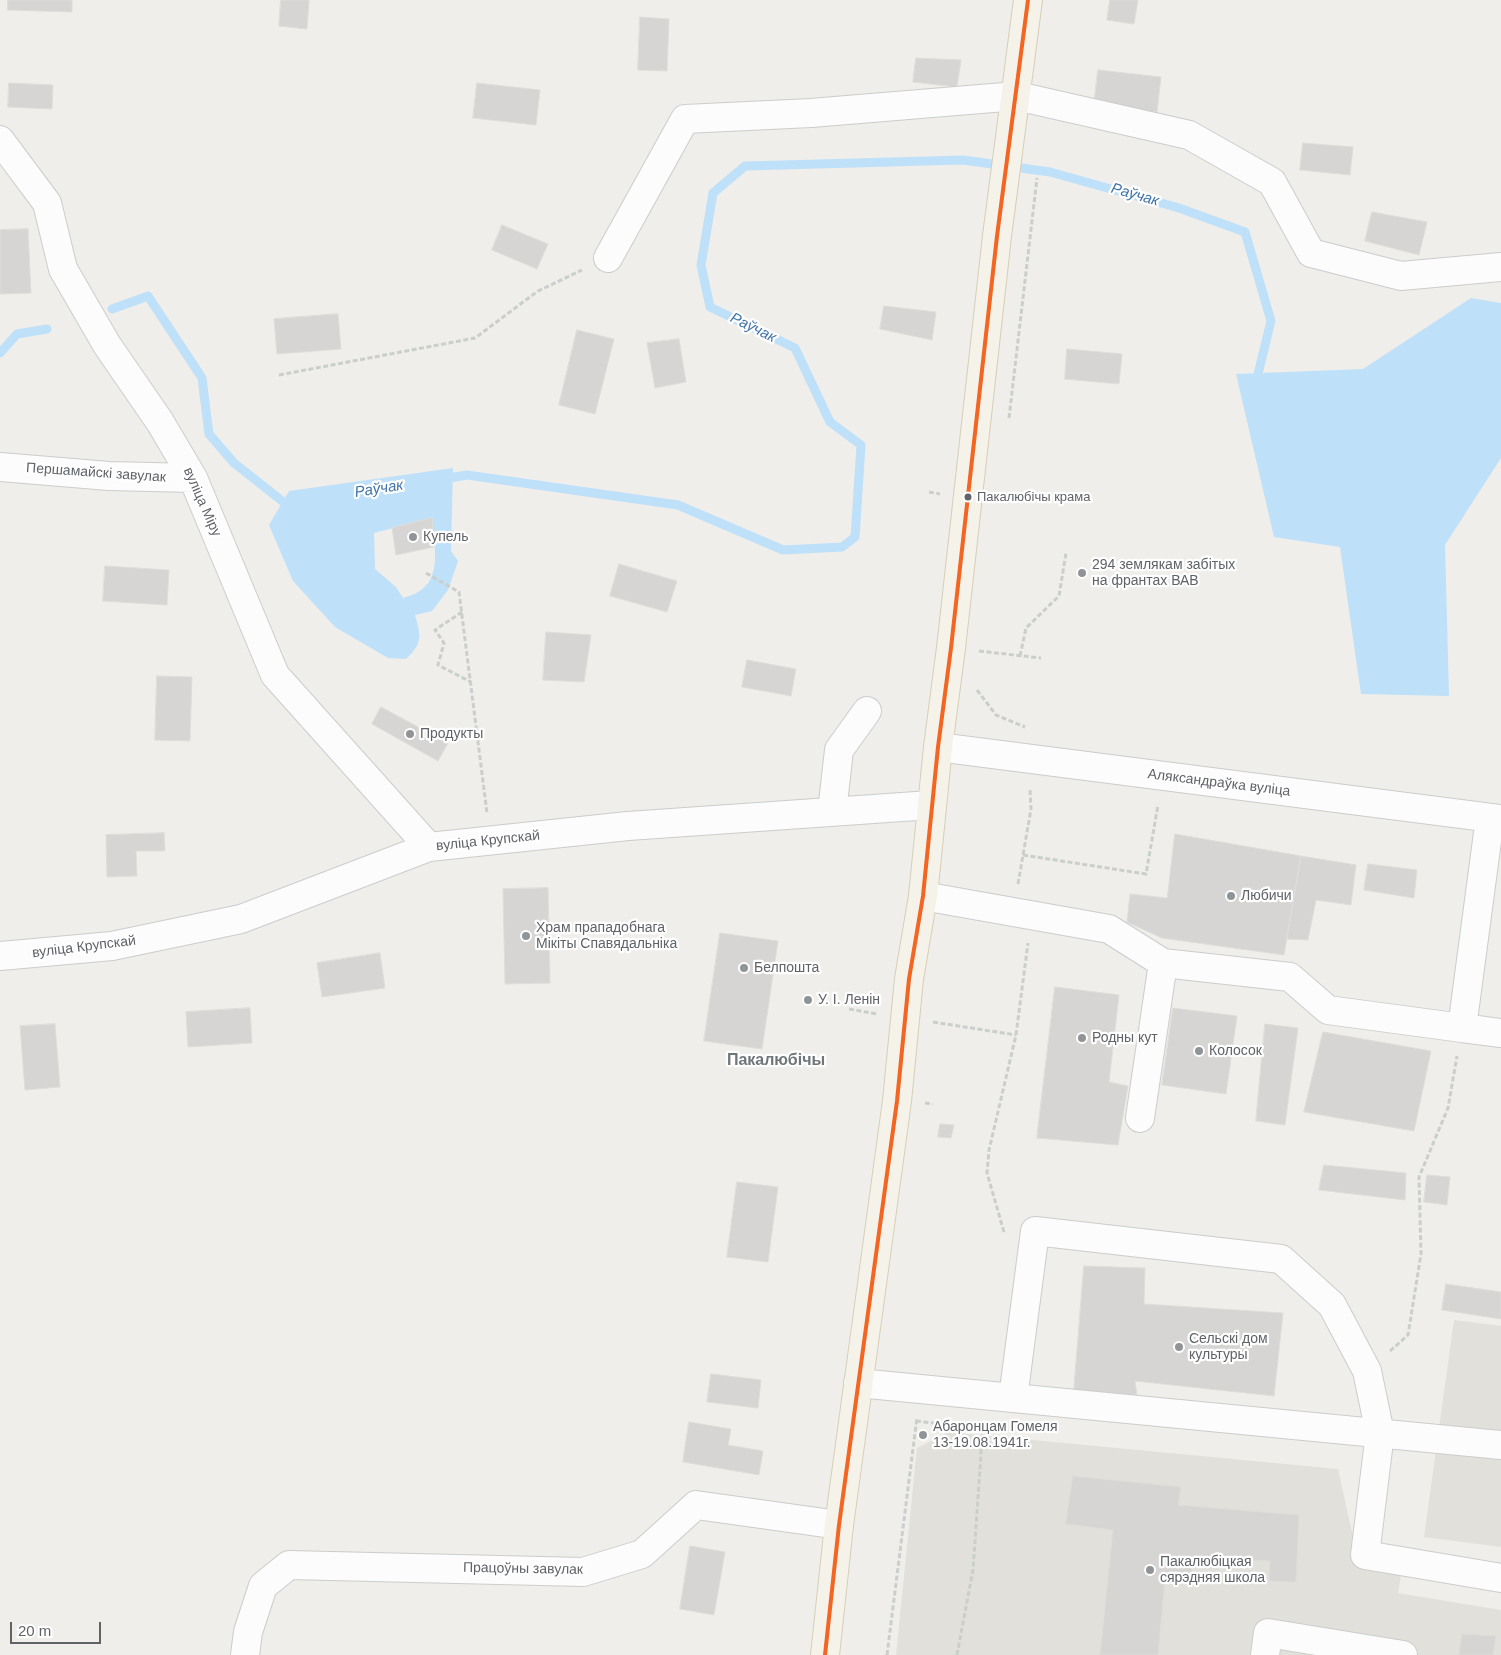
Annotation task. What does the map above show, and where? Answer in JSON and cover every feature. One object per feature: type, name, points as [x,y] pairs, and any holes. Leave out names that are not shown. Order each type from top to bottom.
[{"type":"main road","points":[[825,1655],[839,1525],[897,1101],[909,979],[923,896],[931,805],[951,648],[997,236],[1028,0]]},
{"type":"street","points":[[608,258],[685,119],[811,113],[1016,96],[1190,135],[1272,182],[1311,253],[1401,276],[1501,267]]},
{"type":"street","name":"вуліца Міру","points":[[0,140],[46,202],[63,269],[107,345],[160,422],[193,478],[276,675],[429,847]]},
{"type":"street","name":"Першамайскі завулак","points":[[0,466],[108,476],[193,478]]},
{"type":"street","points":[[832,812],[839,750],[867,711]]},
{"type":"street","name":"Аляксандраўка вуліца","points":[[938,747],[1495,818]]},
{"type":"street","name":"вуліца Крупскай","points":[[0,956],[112,946],[241,919],[429,847],[628,826],[931,805]]},
{"type":"street","points":[[1462,1028],[1495,818]]},
{"type":"street","points":[[923,896],[1109,929],[1163,963],[1290,977],[1328,1010],[1501,1033]]},
{"type":"street","points":[[1140,1118],[1163,963]]},
{"type":"street","points":[[1013,1398],[1036,1231],[1281,1259],[1332,1305],[1367,1371],[1380,1433],[1365,1555],[1501,1578]]},
{"type":"street","points":[[858,1383],[1501,1445]]},
{"type":"street","name":"Працоўны завулак","points":[[245,1655],[248,1632],[263,1586],[289,1565],[583,1572],[642,1554],[696,1505],[839,1525]]},
{"type":"street","points":[[1265,1655],[1268,1633],[1403,1655]]},
{"type":"path","points":[[1008,428],[1035,204]]},
{"type":"path","points":[[279,375],[475,338],[538,291],[608,258]]},
{"type":"path","points":[[1020,656],[1026,628],[1059,596],[1066,553]]},
{"type":"path","points":[[426,573],[459,592],[491,840]]},
{"type":"path","points":[[462,612],[435,630],[444,643],[438,665],[471,682]]},
{"type":"path","points":[[980,659],[981,641]]},
{"type":"path","points":[[951,648],[1041,658]]},
{"type":"path","points":[[978,684],[977,692],[996,715],[1032,730],[1030,758],[1031,809],[1016,901],[1032,916],[1016,1035],[989,1150],[987,1173],[1004,1231],[1003,1240]]},
{"type":"path","points":[[1023,855],[1146,874],[1164,776]]},
{"type":"path","points":[[1367,1371],[1408,1335],[1421,1254],[1418,1177],[1448,1108],[1462,1028]]},
{"type":"path","points":[[887,1655],[916,1421],[922,1389]]},
{"type":"path","points":[[916,1421],[983,1429],[972,1570],[957,1655]]},
{"type":"shaded area","points":[[1454,1320],[1501,1326],[1501,1547],[1424,1537]]},
{"type":"shaded area","points":[[948,1432],[1338,1469],[1359,1564],[1401,1575],[1398,1593],[1501,1610],[1501,1655],[896,1655],[917,1448]]},
{"type":"water","points":[[1471,298],[1501,303],[1501,458],[1445,545],[1449,696],[1361,694],[1340,547],[1274,537],[1236,374],[1363,369]]},
{"type":"water","points":[[453,468],[451,551],[458,561],[448,590],[432,611],[415,615],[419,628],[418,644],[406,659],[388,658],[335,627],[293,581],[269,525],[289,491]],"holes":[[[432,518],[435,546],[432,576],[428,584],[421,590],[403,598],[396,587],[375,569],[374,533]]]},
{"type":"building","points":[[8,0],[72,0],[72,12],[8,10]]},
{"type":"building","points":[[281,0],[309,0],[307,29],[279,26]]},
{"type":"building","points":[[1110,0],[1138,0],[1134,24],[1107,20]]},
{"type":"building","points":[[640,17],[669,19],[667,71],[638,70]]},
{"type":"building","points":[[916,58],[961,60],[957,87],[913,82]]},
{"type":"building","points":[[1098,70],[1161,77],[1157,112],[1094,105]]},
{"type":"building","points":[[9,83],[53,85],[52,109],[8,107]]},
{"type":"building","points":[[477,83],[540,90],[536,125],[473,118]]},
{"type":"building","points":[[1303,143],[1353,147],[1350,175],[1300,170]]},
{"type":"building","points":[[1372,212],[1427,222],[1419,255],[1365,241]]},
{"type":"building","points":[[502,225],[548,244],[537,269],[492,250]]},
{"type":"building","points":[[28,229],[31,293],[0,294],[0,230]]},
{"type":"building","points":[[884,306],[936,312],[932,340],[880,329]]},
{"type":"building","points":[[338,314],[341,349],[277,354],[274,319]]},
{"type":"building","points":[[577,330],[614,339],[595,414],[559,405]]},
{"type":"building","points":[[679,339],[686,382],[655,388],[647,343]]},
{"type":"building","points":[[1067,349],[1122,354],[1119,384],[1065,379]]},
{"type":"building","name":"Купель","points":[[432,518],[434,547],[396,555],[392,528]]},
{"type":"building","points":[[619,564],[677,581],[667,612],[610,596]]},
{"type":"building","points":[[105,566],[169,570],[167,605],[103,601]]},
{"type":"building","points":[[546,632],[591,635],[584,682],[543,680]]},
{"type":"building","points":[[747,660],[796,669],[791,696],[742,687]]},
{"type":"building","points":[[157,676],[192,677],[190,741],[155,740]]},
{"type":"building","name":"Продукты","points":[[381,707],[448,743],[438,761],[372,724]]},
{"type":"building","points":[[164,833],[165,851],[136,851],[137,876],[107,877],[106,835]]},
{"type":"building","name":"Любичи","points":[[1175,834],[1301,856],[1284,955],[1162,938],[1127,922],[1130,894],[1167,898]]},
{"type":"building","points":[[1301,856],[1356,865],[1351,905],[1316,900],[1308,940],[1287,939]]},
{"type":"building","points":[[1368,864],[1417,870],[1414,898],[1364,890]]},
{"type":"building","name":"Храм прападобнага Мікіты Спавядальніка","points":[[548,888],[550,983],[505,984],[503,889]]},
{"type":"building","name":"Белпошта","points":[[720,933],[778,941],[762,1049],[704,1041]]},
{"type":"building","points":[[380,953],[385,988],[322,997],[317,963]]},
{"type":"building","name":"Родны кут","points":[[1055,987],[1119,995],[1109,1082],[1128,1086],[1118,1145],[1037,1138]]},
{"type":"building","points":[[250,1008],[252,1043],[188,1047],[186,1012]]},
{"type":"building","name":"Колосок","points":[[1173,1008],[1237,1016],[1226,1094],[1162,1085]]},
{"type":"building","points":[[55,1024],[60,1087],[25,1090],[20,1026]]},
{"type":"building","points":[[1265,1024],[1298,1028],[1285,1125],[1256,1121]]},
{"type":"building","points":[[1323,1032],[1431,1051],[1414,1131],[1304,1112]]},
{"type":"building","points":[[940,1124],[954,1125],[951,1138],[938,1137]]},
{"type":"building","points":[[1324,1165],[1406,1173],[1405,1200],[1319,1190]]},
{"type":"building","points":[[1427,1175],[1450,1177],[1447,1205],[1424,1202]]},
{"type":"building","points":[[737,1182],[778,1187],[768,1262],[727,1257]]},
{"type":"building","name":"Сельскі дом культуры","points":[[1084,1266],[1145,1268],[1144,1304],[1283,1313],[1274,1396],[1135,1381],[1137,1395],[1074,1390]]},
{"type":"building","points":[[1446,1284],[1501,1292],[1501,1319],[1442,1310]]},
{"type":"building","points":[[711,1374],[761,1380],[758,1408],[707,1402]]},
{"type":"building","points":[[689,1422],[731,1429],[728,1445],[763,1451],[759,1475],[683,1462]]},
{"type":"building","name":"Пакалюбіцкая сярэдняя школа","points":[[1073,1476],[1181,1487],[1178,1505],[1299,1515],[1296,1582],[1269,1581],[1270,1561],[1192,1557],[1191,1581],[1165,1580],[1158,1655],[1100,1655],[1113,1530],[1066,1524]]},
{"type":"building","points":[[690,1546],[725,1552],[714,1615],[680,1609]]},
{"type":"building","points":[[1462,1634],[1496,1636],[1493,1655],[1459,1655]]},
{"type":"waterway","name":"Раўчак","points":[[442,479],[467,475],[678,505],[783,550],[842,547],[855,537],[861,445],[830,422],[795,348],[710,307],[701,265],[713,193],[745,166],[963,160],[1050,172],[1179,208],[1245,232],[1271,321],[1257,378],[1260,381]]},
{"type":"waterway","name":"Раўчак","points":[[112,309],[148,296],[202,378],[209,434],[234,463],[286,504],[293,503]]},
{"type":"waterway","name":"Раўчак","points":[[0,353],[17,334],[47,329]]},
{"type":"transit line","points":[[825,1655],[839,1525],[897,1101],[909,979],[923,896],[938,747],[951,648],[997,236],[1028,0]]},
{"type":"place","name":"Пакалюбічы крама","points":[[968,497]]},
{"type":"place","name":"Купель","points":[[413,537]]},
{"type":"place","name":"294 землякам забітых на франтах ВАВ","points":[[1082,573]]},
{"type":"place","name":"Продукты","points":[[410,734]]},
{"type":"place","name":"Любичи","points":[[1231,896]]},
{"type":"place","name":"Храм прападобнага Мікіты Спавядальніка","points":[[526,936]]},
{"type":"place","name":"Белпошта","points":[[744,968]]},
{"type":"place","name":"У. І. Ленін","points":[[808,1000]]},
{"type":"place","name":"Родны кут","points":[[1082,1038]]},
{"type":"place","name":"Колосок","points":[[1199,1051]]},
{"type":"place","name":"Сельскі дом культуры","points":[[1179,1347]]},
{"type":"place","name":"Абаронцам Гомеля 13-19.08.1941г.","points":[[923,1435]]},
{"type":"place","name":"Пакалюбіцкая сярэдняя школа","points":[[1150,1570]]},
{"type":"district","name":"Пакалюбічы","points":[[776,1061]]}]
